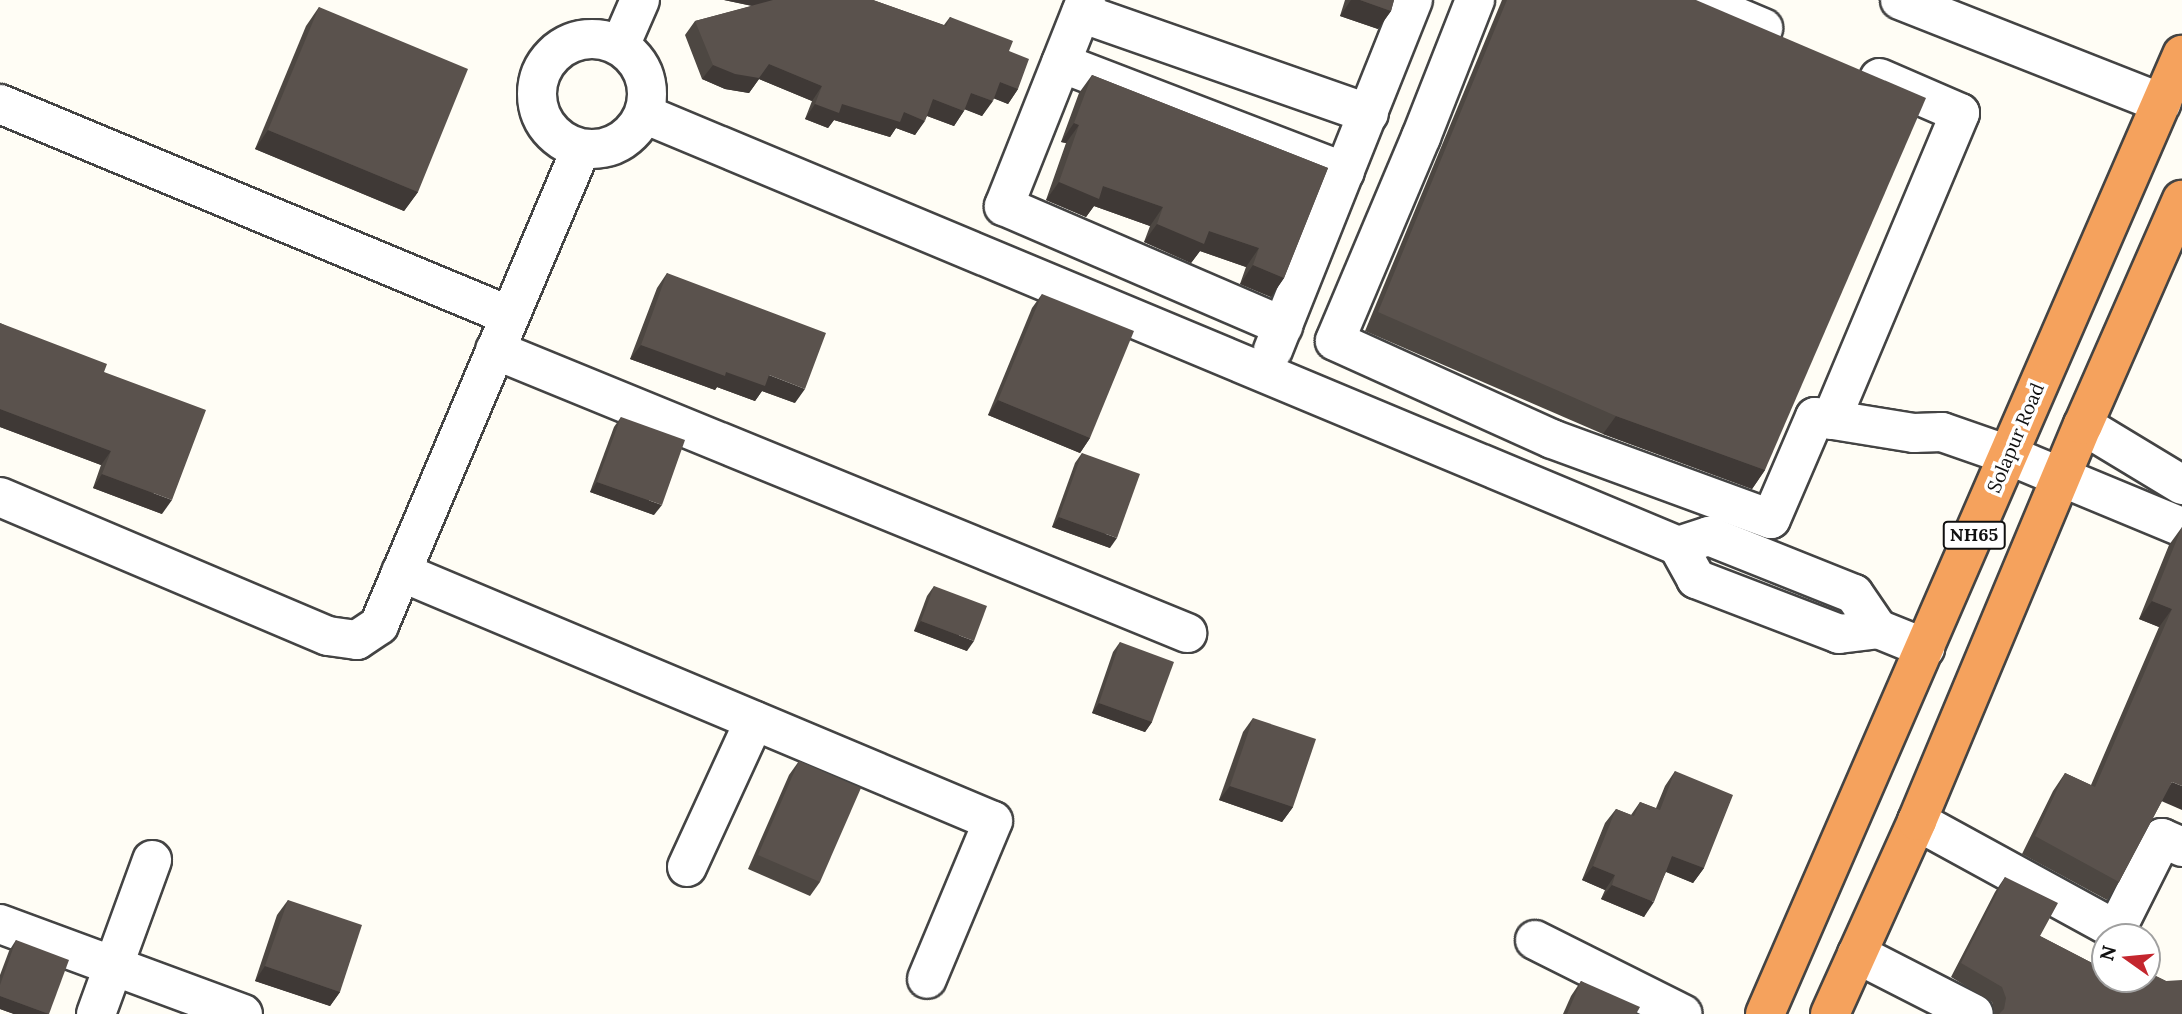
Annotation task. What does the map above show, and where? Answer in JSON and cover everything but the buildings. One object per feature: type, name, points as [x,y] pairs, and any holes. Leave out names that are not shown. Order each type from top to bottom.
[{"type":"highway","name":"Solapur Road","points":[[1765,1014],[2182,55]]},
{"type":"highway","name":"NH65","points":[[1830,1014],[1917,821],[2083,425],[2182,200]]},
{"type":"street","points":[[620,46],[640,0]]},
{"type":"street","points":[[1265,371],[1413,0]]},
{"type":"street","points":[[1475,0],[1335,341],[1552,439],[1771,519],[1815,417],[1914,433],[1942,432],[2008,455],[2182,527]]},
{"type":"street","points":[[1697,0],[1797,43]]},
{"type":"street","points":[[1900,0],[2161,103]]},
{"type":"street","points":[[1283,326],[1004,206],[1060,63],[1083,7],[1369,114]]},
{"type":"street","points":[[583,39],[602,39],[620,46],[634,59],[644,75],[647,94],[644,114],[634,130],[619,143],[601,149],[581,149],[564,142],[548,130],[539,113],[536,93],[540,75],[549,58],[564,46],[583,39]]},
{"type":"street","points":[[1060,63],[1345,172]]},
{"type":"street","points":[[1831,420],[1960,113],[1847,65]]},
{"type":"street","points":[[0,104],[503,333],[1187,633]]},
{"type":"street","points":[[644,114],[1265,371],[1678,546],[1696,579],[1839,634],[1878,629],[1925,648]]},
{"type":"street","points":[[0,497],[328,636],[357,640],[379,625],[581,149]]},
{"type":"street","points":[[2083,425],[2182,485]]},
{"type":"street","points":[[401,572],[993,821],[927,979]]},
{"type":"street","points":[[687,867],[754,721]]},
{"type":"street","points":[[1917,821],[2116,930],[2162,838],[2182,846]]},
{"type":"street","points":[[96,1014],[152,860]]},
{"type":"street","points":[[0,924],[243,1014]]},
{"type":"street","points":[[1535,940],[1683,1014]]},
{"type":"street","points":[[1857,954],[1973,1014]]}]
